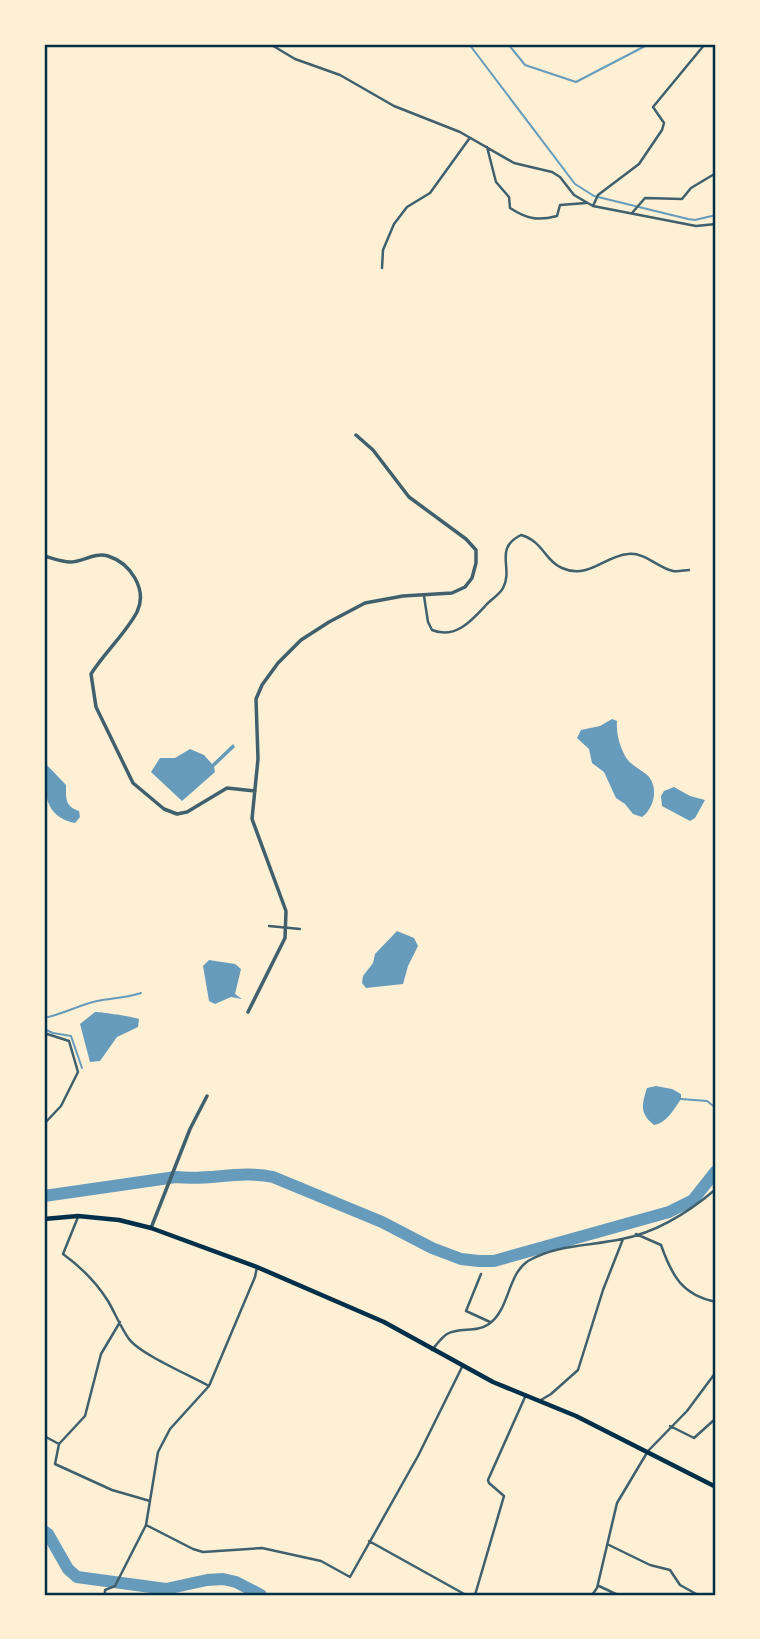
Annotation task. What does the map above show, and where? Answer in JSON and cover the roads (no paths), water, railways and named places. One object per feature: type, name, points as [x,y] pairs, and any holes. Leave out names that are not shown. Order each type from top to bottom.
[{"type":"main road","points":[[44,1219],[78,1216],[119,1220],[152,1228],[257,1267],[384,1322],[525,1397],[576,1416],[716,1487]]},
{"type":"street","points":[[270,44],[295,59],[340,75],[394,106],[470,138],[514,163],[552,172],[560,177],[574,195],[593,206],[696,226],[716,224]]},
{"type":"street","points":[[593,206],[598,195],[639,164],[655,141],[664,123],[653,107],[705,44]]},
{"type":"street","points":[[382,268],[383,250],[394,224],[407,207],[430,193],[470,138]]},
{"type":"street","points":[[487,148],[496,181],[509,197],[510,208],[521,215],[540,220],[557,216],[560,205],[586,203]]},
{"type":"street","points":[[632,213],[645,198],[682,199],[691,188],[716,173]]},
{"type":"street","points":[[248,1012],[285,938],[286,911],[252,819],[258,760],[256,699],[262,685],[278,663],[301,640],[329,622],[365,603],[403,596],[452,593],[464,587],[472,578],[476,563],[476,550],[457,531],[409,498],[373,450],[356,435]]},
{"type":"street","points":[[424,596],[432,630],[447,634],[457,631],[470,622],[503,588],[508,545],[521,535],[534,538],[559,567],[574,572],[589,570],[630,553],[673,571],[689,570]]},
{"type":"street","points":[[44,556],[69,562],[97,555],[108,556],[125,565],[134,576],[139,589],[137,612],[91,674],[96,708],[133,783],[164,809],[177,814],[187,812],[227,788],[254,791]]},
{"type":"street","points":[[270,926],[300,929]]},
{"type":"street","points":[[44,1033],[69,1041],[78,1072],[61,1106],[44,1124]]},
{"type":"street","points":[[152,1228],[190,1129],[207,1096]]},
{"type":"street","points":[[432,1349],[448,1334],[475,1330],[491,1322],[502,1309],[516,1276],[527,1262],[554,1251],[589,1242],[623,1239],[636,1234],[685,1214],[716,1189]]},
{"type":"street","points":[[78,1216],[63,1254],[90,1276],[137,1346],[209,1386]]},
{"type":"street","points":[[636,1234],[661,1245],[671,1272],[683,1287],[702,1299],[716,1302]]},
{"type":"street","points":[[538,1402],[578,1370],[603,1290],[623,1239]]},
{"type":"street","points":[[105,1595],[105,1590],[115,1586],[146,1525],[158,1452],[170,1429],[209,1386],[257,1267]]},
{"type":"street","points":[[481,1274],[466,1311],[491,1322]]},
{"type":"street","points":[[120,1322],[101,1354],[85,1416],[58,1444],[55,1464],[112,1490],[150,1501]]},
{"type":"street","points":[[146,1525],[203,1552],[262,1548],[321,1561],[350,1577],[429,1437],[463,1366]]},
{"type":"street","points":[[592,1595],[598,1586],[617,1503],[648,1451],[687,1410],[716,1372]]},
{"type":"street","points":[[475,1595],[504,1496],[488,1480],[525,1397]]},
{"type":"street","points":[[670,1426],[694,1438],[716,1421]]},
{"type":"street","points":[[44,1436],[58,1444]]},
{"type":"street","points":[[369,1541],[466,1595]]},
{"type":"street","points":[[607,1544],[650,1565],[670,1570],[680,1585],[698,1595]]},
{"type":"street","points":[[598,1586],[618,1595]]},
{"type":"water","points":[[612,719],[617,721],[619,741],[627,759],[649,777],[654,788],[649,809],[642,817],[633,814],[616,798],[604,772],[592,763],[589,749],[577,738],[581,730],[600,726]]},
{"type":"water","points":[[233,744],[235,747],[214,767],[215,772],[182,801],[151,772],[160,758],[175,758],[190,749],[204,755],[212,764]]},
{"type":"water","points":[[44,762],[66,785],[67,801],[79,811],[80,817],[75,823],[64,820],[51,808],[45,792]]},
{"type":"water","points":[[674,787],[690,796],[705,800],[695,818],[690,821],[662,806],[661,796],[664,791]]},
{"type":"water","points":[[397,931],[414,938],[418,946],[403,984],[366,988],[362,983],[363,976],[373,963],[375,954]]},
{"type":"water","points":[[209,960],[235,964],[241,969],[235,994],[242,999],[231,997],[215,1004],[209,1001],[203,966]]},
{"type":"water","points":[[95,1012],[139,1019],[138,1027],[117,1037],[100,1061],[90,1062],[80,1024]]},
{"type":"water","points":[[656,1086],[672,1089],[681,1094],[681,1099],[666,1119],[654,1125],[646,1116],[643,1104],[647,1088]]},
{"type":"waterway","points":[[469,44],[575,184],[594,196],[688,219],[716,215]]},
{"type":"waterway","points":[[508,44],[525,65],[576,82],[649,44]]},
{"type":"waterway","points":[[44,1018],[90,1003],[141,993]]},
{"type":"waterway","points":[[44,1029],[71,1036],[82,1068]]},
{"type":"waterway","points":[[681,1099],[707,1101],[716,1108]]},
{"type":"waterway","points":[[44,1196],[176,1177],[261,1175],[273,1177],[382,1222],[432,1248],[461,1259],[494,1261],[669,1212],[693,1200],[716,1171]]},
{"type":"waterway","points":[[44,1531],[68,1569],[77,1577],[166,1589],[223,1579],[236,1582],[261,1595]]}]
